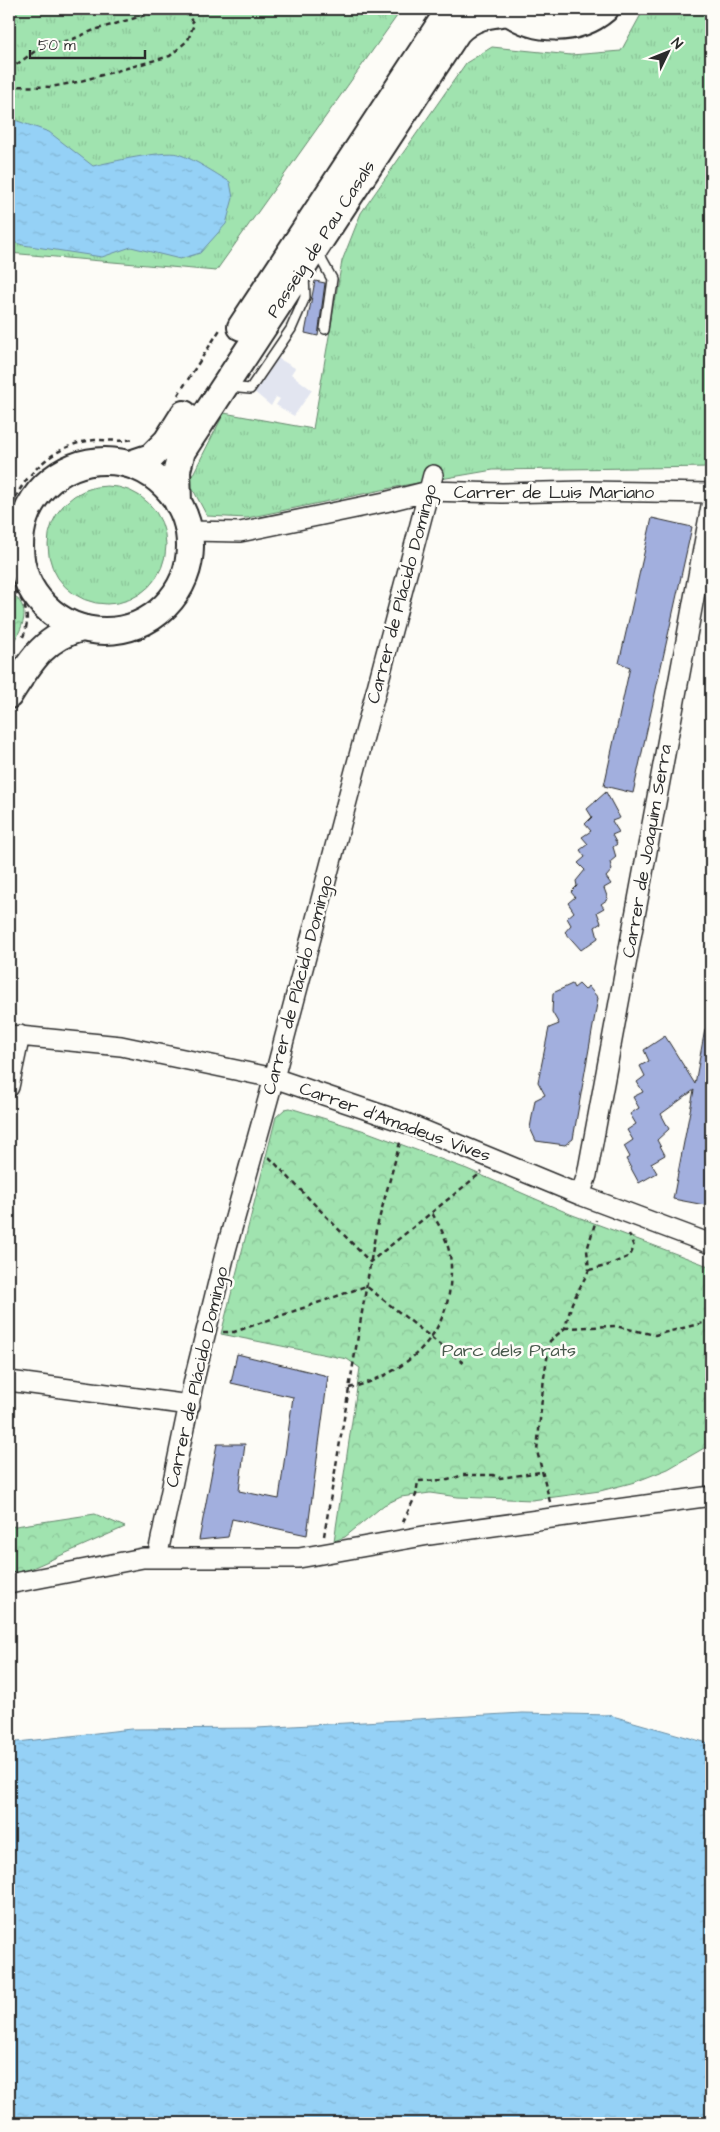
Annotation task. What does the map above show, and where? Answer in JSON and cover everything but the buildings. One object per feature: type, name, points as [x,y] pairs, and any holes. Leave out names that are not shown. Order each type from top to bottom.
[{"type":"street","name":"Passeig de Pau Casals","points":[[130,464],[151,457],[167,441],[450,9]]},
{"type":"street","points":[[507,10],[534,24],[562,27],[583,22],[605,9]]},
{"type":"street","name":"Passeig de Pau Casals","points":[[178,503],[177,470],[182,451],[457,32],[474,18],[507,10]]},
{"type":"street","points":[[27,650],[66,631],[82,628],[107,630],[125,628],[143,622],[164,608],[181,587],[191,562],[191,532],[187,516],[165,486],[149,473],[130,464],[101,460],[72,466],[48,481],[12,529],[19,550],[13,572],[31,587],[43,603],[62,618],[82,628]]},
{"type":"street","name":"Carrer de Luis Mariano","points":[[191,532],[240,532],[385,502],[431,483],[711,493]]},
{"type":"street","name":"Carrer de Plácido Domingo","points":[[157,1558],[169,1496],[226,1250],[274,1078],[431,483]]},
{"type":"street","name":"Carrer de Joaquim Serra","points":[[580,1195],[589,1165],[711,506]]},
{"type":"street","points":[[9,695],[27,650],[41,633],[43,603]]},
{"type":"street","points":[[9,1087],[14,1035]]},
{"type":"street","name":"Carrer d'Amadeus Vives","points":[[14,1035],[121,1046],[274,1078],[304,1090],[406,1122],[580,1195],[711,1244]]},
{"type":"street","points":[[9,1380],[190,1405]]},
{"type":"street","points":[[9,1584],[143,1558],[299,1558],[394,1542],[711,1496]]},
{"type":"lane","points":[[318,244],[322,261],[332,279],[325,329]]},
{"type":"path","points":[[186,13],[189,9]]},
{"type":"path","points":[[9,70],[45,44],[71,40],[94,30],[149,14],[175,10],[186,13],[194,24],[188,40],[170,56],[77,82],[51,87],[9,86]]},
{"type":"path","points":[[176,397],[224,323]]},
{"type":"path","points":[[12,529],[17,493],[41,464],[67,447],[94,440],[119,442],[137,439]]},
{"type":"path","points":[[13,572],[27,615],[25,634],[27,650]]},
{"type":"path","points":[[321,1554],[376,1230],[401,1139]]},
{"type":"path","points":[[263,1156],[271,1157],[370,1262]]},
{"type":"path","points":[[370,1262],[479,1177],[483,1170]]},
{"type":"path","points":[[349,1388],[364,1385],[398,1369],[421,1350],[444,1315],[449,1297],[450,1253],[443,1233],[432,1212]]},
{"type":"path","points":[[554,1518],[537,1451],[544,1376],[550,1341],[565,1328],[572,1303],[589,1270],[587,1250],[596,1220]]},
{"type":"path","points":[[589,1270],[606,1266],[630,1256],[634,1247],[629,1234]]},
{"type":"path","points":[[366,1286],[466,1365]]},
{"type":"path","points":[[218,1332],[234,1332],[366,1286]]},
{"type":"path","points":[[565,1328],[615,1326],[655,1335],[711,1321]]},
{"type":"path","points":[[394,1542],[416,1495],[418,1481],[448,1480],[463,1475],[493,1475],[500,1478],[542,1472]]},
{"type":"shaded area","points":[[274,356],[295,368],[291,374],[312,390],[294,416],[276,405],[280,399],[276,397],[271,406],[252,390]]},
{"type":"green space","points":[[9,9],[402,9],[216,271],[9,253]]},
{"type":"green space","points":[[644,9],[711,9],[711,467],[493,470],[406,485],[247,518],[207,516],[189,482],[224,413],[313,429],[342,261],[361,213],[466,63],[492,47],[571,55],[621,51]]},
{"type":"green space","points":[[107,486],[119,487],[130,491],[149,503],[161,522],[165,533],[165,557],[161,568],[149,587],[130,599],[119,603],[107,604],[95,603],[84,599],[65,587],[53,568],[49,557],[48,545],[49,533],[53,522],[65,503],[84,491],[95,487]]},
{"type":"green space","points":[[9,592],[22,605],[24,619],[9,649]]},
{"type":"green space","name":"Parc dels Prats","points":[[290,1108],[365,1131],[467,1169],[570,1214],[711,1267],[711,1444],[668,1469],[635,1482],[600,1491],[532,1500],[458,1497],[430,1493],[401,1497],[384,1505],[345,1537],[334,1541],[360,1368],[347,1359],[221,1334],[276,1117],[285,1109]]},
{"type":"green space","points":[[95,1514],[125,1527],[21,1573],[9,1575],[9,1527]]},
{"type":"water","points":[[9,118],[49,132],[93,166],[136,157],[171,153],[178,154],[204,166],[230,182],[233,198],[226,224],[200,253],[180,259],[131,247],[102,257],[23,245],[9,241]]},
{"type":"water","points":[[523,1713],[609,1715],[711,1744],[711,2123],[9,2123],[9,1743],[131,1729],[257,1728]]}]
